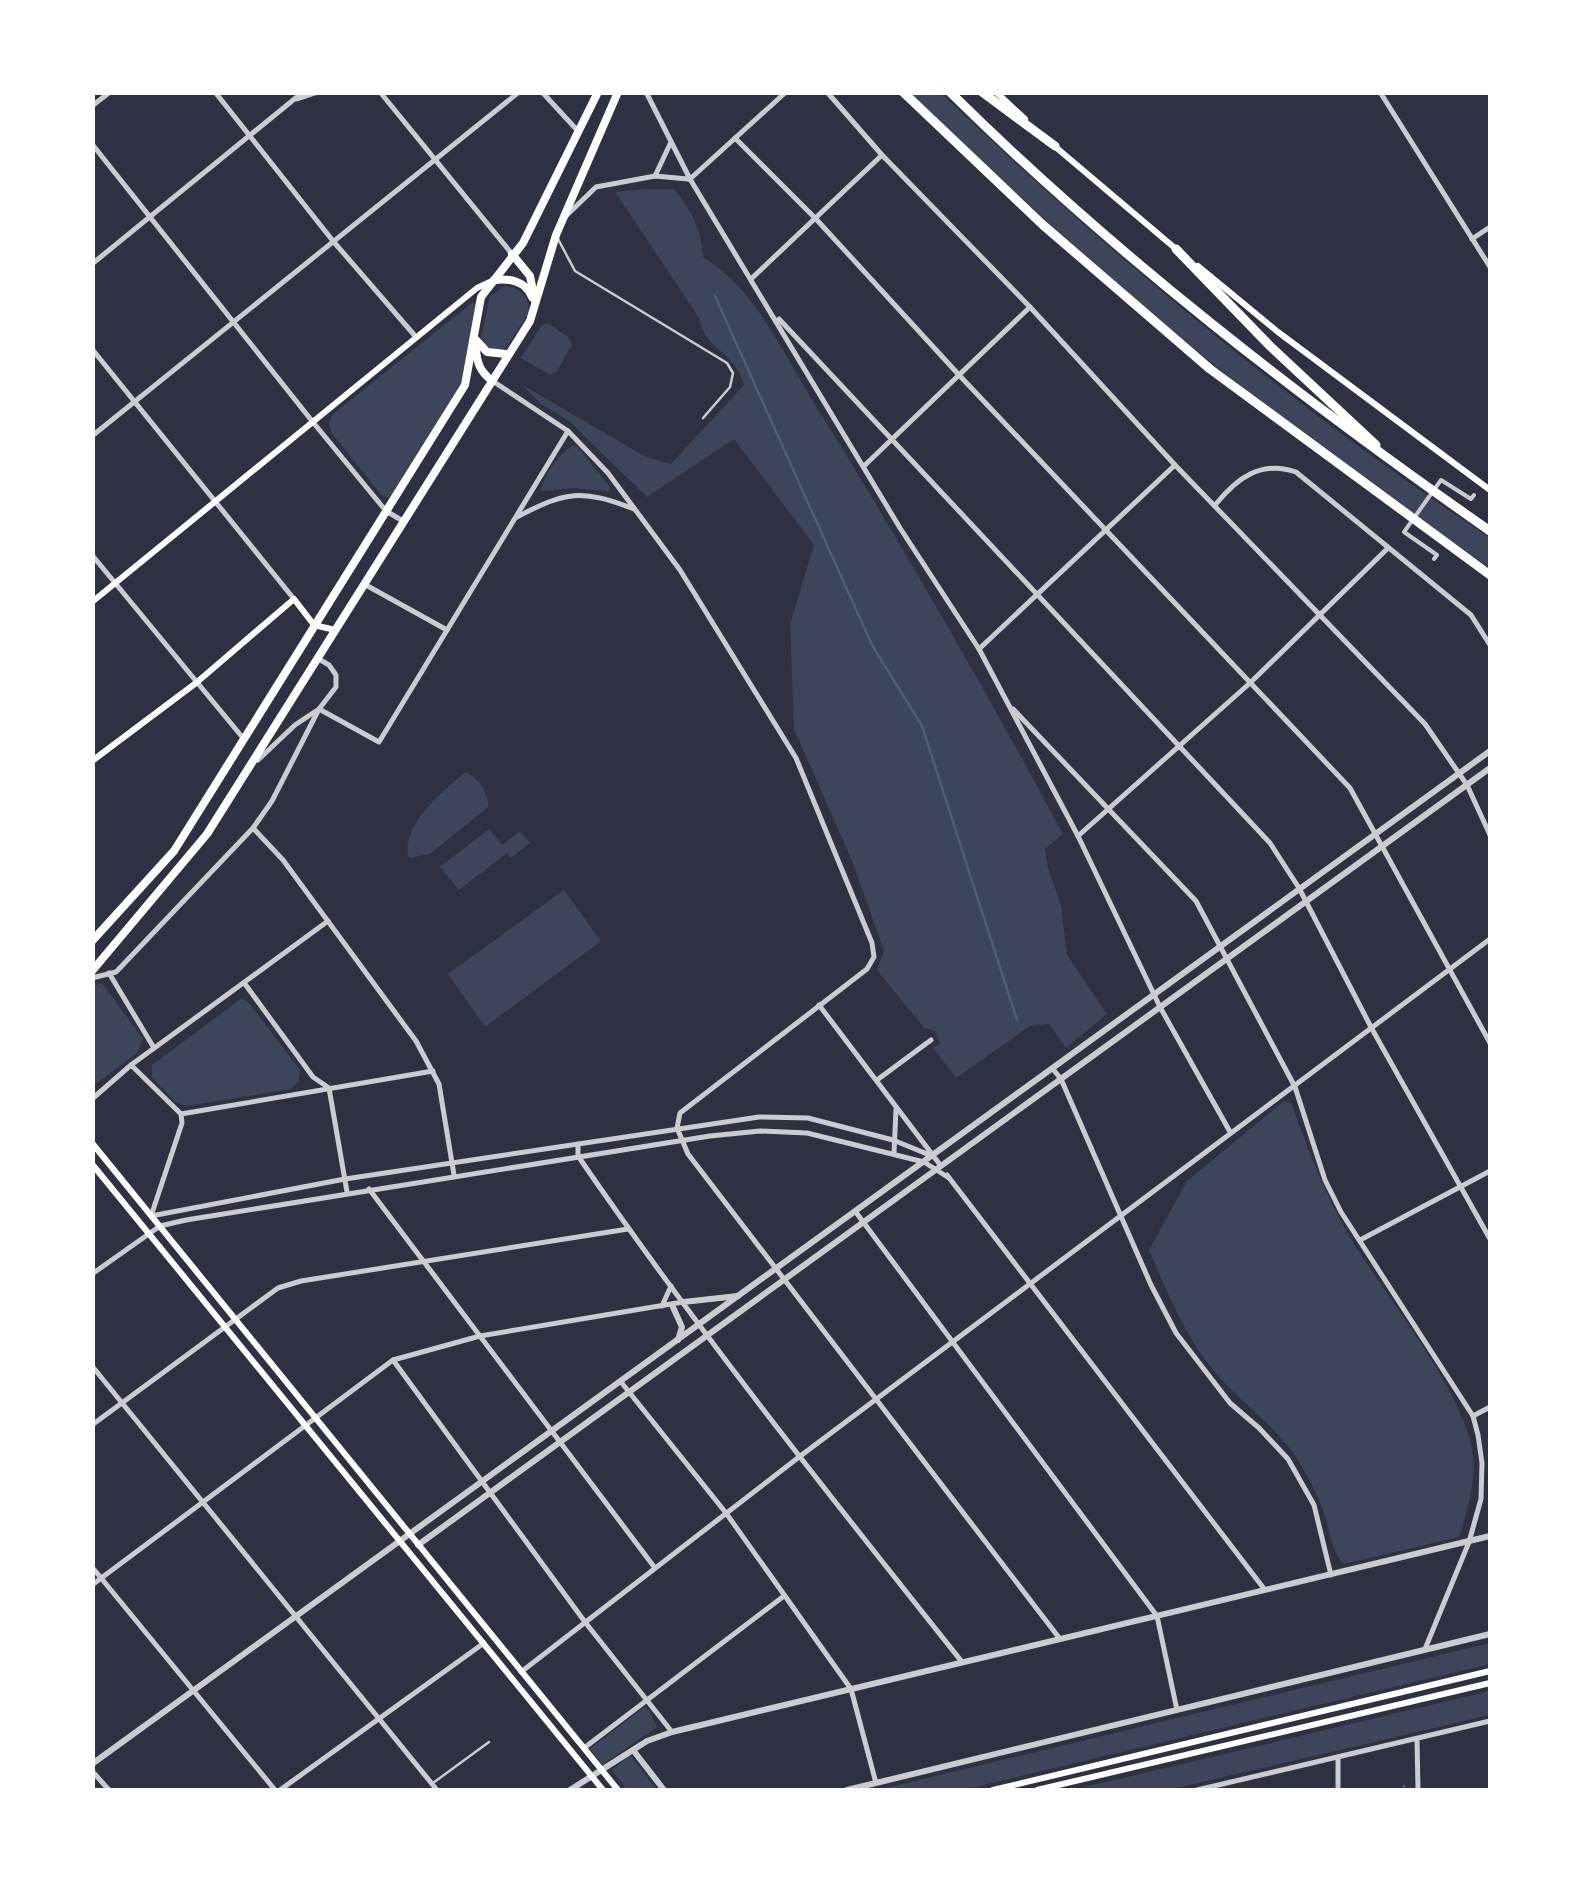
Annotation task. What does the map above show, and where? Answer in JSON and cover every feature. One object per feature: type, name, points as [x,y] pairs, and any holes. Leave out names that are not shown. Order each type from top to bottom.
[{"type":"highway","points":[[894,92],[952,140]]},
{"type":"highway","points":[[903,92],[1084,262],[1210,368],[1490,576]]},
{"type":"highway","points":[[950,92],[1065,202],[1174,295],[1490,532]]},
{"type":"highway","points":[[982,92],[1055,146]]},
{"type":"highway","points":[[1176,249],[1281,356],[1408,474]]},
{"type":"main road","points":[[92,941],[174,850],[464,385],[482,297],[523,244],[598,92]]},
{"type":"main road","points":[[92,970],[206,834],[530,321],[556,236],[618,92]]},
{"type":"main road","points":[[996,92],[1176,249],[1292,343],[1490,490]]},
{"type":"main road","points":[[512,254],[530,276],[536,306]]},
{"type":"main road","points":[[92,602],[477,288],[506,278],[530,291],[536,306]]},
{"type":"main road","points":[[475,339],[487,352],[506,354]]},
{"type":"main road","points":[[475,339],[476,362],[482,374],[491,380]]},
{"type":"main road","points":[[401,487],[406,494],[419,496]]},
{"type":"main road","points":[[367,541],[378,542],[382,554]]},
{"type":"main road","points":[[93,760],[196,684],[294,599],[314,625],[335,630]]},
{"type":"main road","points":[[92,1144],[618,1790]]},
{"type":"main road","points":[[92,1164],[602,1790]]},
{"type":"main road","points":[[993,1790],[1490,1672]]},
{"type":"main road","points":[[1037,1790],[1490,1682]]},
{"type":"street","points":[[92,106],[110,92]]},
{"type":"street","points":[[215,92],[332,242],[416,337]]},
{"type":"street","points":[[92,264],[303,92]]},
{"type":"street","points":[[297,99],[318,92]]},
{"type":"street","points":[[380,92],[512,254]]},
{"type":"street","points":[[92,436],[519,92]]},
{"type":"street","points":[[542,92],[577,130]]},
{"type":"street","points":[[646,92],[690,179],[978,649],[1078,836],[1160,1006],[1230,1132]]},
{"type":"street","points":[[564,216],[596,188],[655,176],[690,179],[786,92]]},
{"type":"street","points":[[827,92],[882,156],[1425,724],[1467,785],[1490,835]]},
{"type":"street","points":[[1380,92],[1490,268]]},
{"type":"street","points":[[736,138],[1336,770],[1362,805],[1490,1043]]},
{"type":"street","points":[[655,176],[671,142]]},
{"type":"street","points":[[92,144],[312,421],[386,510],[403,521]]},
{"type":"street","points":[[750,279],[882,156]]},
{"type":"street","points":[[1472,239],[1490,227]]},
{"type":"street","points":[[864,466],[1030,307]]},
{"type":"street","points":[[770,310],[1270,843],[1299,888],[1372,1029],[1490,1239]]},
{"type":"street","points":[[92,348],[294,599]]},
{"type":"street","points":[[491,380],[568,431],[680,570],[796,758],[872,943],[870,966],[680,1113],[677,1128],[682,1140],[775,1270],[1060,1639]]},
{"type":"street","points":[[319,709],[379,742],[568,431]]},
{"type":"street","points":[[978,649],[1175,464]]},
{"type":"street","points":[[1215,504],[1231,485],[1260,469],[1281,467],[1296,472],[1471,615],[1490,646]]},
{"type":"street","points":[[1434,558],[1437,555],[1404,532],[1441,480],[1471,499],[1474,495]]},
{"type":"street","points":[[515,519],[553,498],[576,495],[608,499],[635,510]]},
{"type":"street","points":[[1078,836],[1250,683],[1387,549]]},
{"type":"street","points":[[92,555],[243,738]]},
{"type":"street","points":[[364,584],[447,630]]},
{"type":"street","points":[[92,978],[116,972],[272,802],[319,709],[336,686],[336,675],[318,658]]},
{"type":"street","points":[[1008,704],[1196,900],[1295,1086],[1325,1180],[1473,1416],[1482,1463],[1480,1499],[1469,1542],[1425,1649]]},
{"type":"street","points":[[245,773],[272,744],[319,709]]},
{"type":"street","points":[[109,1790],[92,1767],[1490,751]]},
{"type":"street","points":[[418,1545],[1490,768]]},
{"type":"street","points":[[252,828],[283,860],[416,1041],[439,1084],[454,1175]]},
{"type":"street","points":[[92,1099],[132,1065],[328,921]]},
{"type":"street","points":[[521,1672],[799,1457],[1490,939]]},
{"type":"street","points":[[109,974],[155,1048]]},
{"type":"street","points":[[245,984],[312,1077],[329,1088],[347,1192]]},
{"type":"street","points":[[820,1005],[937,1168]]},
{"type":"street","points":[[876,1081],[931,1040]]},
{"type":"street","points":[[132,1065],[180,1114],[182,1123],[151,1216],[345,1179],[759,1117],[808,1118],[894,1140],[932,1156]]},
{"type":"street","points":[[1052,1068],[1176,1333],[1230,1403],[1288,1459],[1314,1505],[1331,1575]]},
{"type":"street","points":[[180,1114],[432,1071]]},
{"type":"street","points":[[1011,1098],[1020,1108]]},
{"type":"street","points":[[894,1152],[896,1106]]},
{"type":"street","points":[[92,1274],[160,1226],[347,1192],[682,1140],[760,1131],[807,1133],[894,1152],[937,1168],[949,1178],[1265,1590]]},
{"type":"street","points":[[578,1143],[578,1156],[628,1229],[799,1457],[962,1662]]},
{"type":"street","points":[[562,1146],[564,1158]]},
{"type":"street","points":[[1362,1239],[1490,1171]]},
{"type":"street","points":[[369,1189],[656,1568]]},
{"type":"street","points":[[855,1212],[1158,1616],[1178,1710]]},
{"type":"street","points":[[92,1425],[278,1288],[300,1281],[628,1229]]},
{"type":"street","points":[[671,1286],[667,1306],[682,1327],[678,1340]]},
{"type":"street","points":[[92,1585],[393,1360],[480,1336],[739,1296]]},
{"type":"street","points":[[393,1360],[585,1622],[672,1732]]},
{"type":"street","points":[[92,1366],[437,1790]]},
{"type":"street","points":[[620,1382],[726,1514],[851,1689],[876,1784]]},
{"type":"street","points":[[1473,1416],[1490,1407]]},
{"type":"street","points":[[570,1790],[632,1750],[672,1732],[1490,1536]]},
{"type":"street","points":[[92,1567],[278,1790],[484,1643]]},
{"type":"street","points":[[584,1748],[785,1596]]},
{"type":"street","points":[[847,1790],[1490,1634]]},
{"type":"street","points":[[1197,1790],[1490,1721]]},
{"type":"street","points":[[1417,1738],[1418,1790]]},
{"type":"street","points":[[632,1750],[664,1790]]},
{"type":"street","points":[[1338,1757],[1338,1790]]},
{"type":"lane","points":[[556,236],[575,271],[727,363],[733,373],[730,387],[703,418]]},
{"type":"lane","points":[[432,1784],[489,1742]]},
{"type":"shaded area","points":[[910,93],[941,93],[1071,213],[1206,328],[1345,437],[1490,538],[1490,568],[1317,445],[1192,347],[1120,287]]},
{"type":"shaded area","points":[[674,189],[694,220],[703,257],[739,287],[767,324],[943,618],[1063,834],[1045,849],[1061,905],[1067,955],[1107,1014],[1066,1048],[1049,1024],[1030,1026],[956,1078],[933,1048],[940,1044],[935,1031],[924,1028],[877,970],[884,951],[852,861],[794,729],[790,624],[814,545],[734,439],[647,497],[569,421],[541,404],[521,384],[646,457],[671,464],[744,385],[733,364],[707,337],[699,318],[615,192]]},
{"type":"shaded area","points":[[505,286],[522,293],[529,312],[506,348],[487,350],[481,338],[490,296]]},
{"type":"shaded area","points":[[473,302],[477,305],[462,385],[393,494],[390,498],[382,496],[331,432],[332,415]]},
{"type":"shaded area","points":[[548,323],[568,337],[572,345],[557,371],[550,375],[521,358],[542,325]]},
{"type":"shaded area","points":[[573,446],[578,447],[610,487],[609,492],[575,488],[541,491],[552,466]]},
{"type":"shaded area","points":[[466,772],[482,786],[488,807],[430,854],[409,858],[410,834],[417,822],[435,799]]},
{"type":"shaded area","points":[[489,829],[502,845],[520,831],[530,843],[511,858],[507,853],[459,890],[440,867]]},
{"type":"shaded area","points":[[564,890],[601,941],[485,1027],[448,974]]},
{"type":"shaded area","points":[[102,983],[143,1039],[137,1053],[93,1086],[93,986]]},
{"type":"shaded area","points":[[242,998],[300,1070],[299,1081],[291,1089],[186,1106],[174,1101],[152,1077],[152,1065]]},
{"type":"shaded area","points":[[1284,1101],[1291,1103],[1343,1225],[1434,1365],[1461,1416],[1473,1452],[1473,1477],[1459,1537],[1344,1564],[1317,1495],[1298,1460],[1203,1357],[1177,1313],[1149,1250],[1187,1181]]},
{"type":"shaded area","points":[[1490,1643],[1490,1664],[963,1790],[877,1790]]},
{"type":"shaded area","points":[[1490,1691],[1490,1715],[1168,1790],[1072,1790]]},
{"type":"shaded area","points":[[644,1707],[657,1727],[602,1765],[590,1749]]},
{"type":"shaded area","points":[[630,1755],[657,1790],[627,1790],[612,1770]]},
{"type":"waterway","points":[[715,296],[872,645],[922,726],[1017,1020]]},
{"type":"waterway","points":[[1403,1790],[1404,1786]]}]
